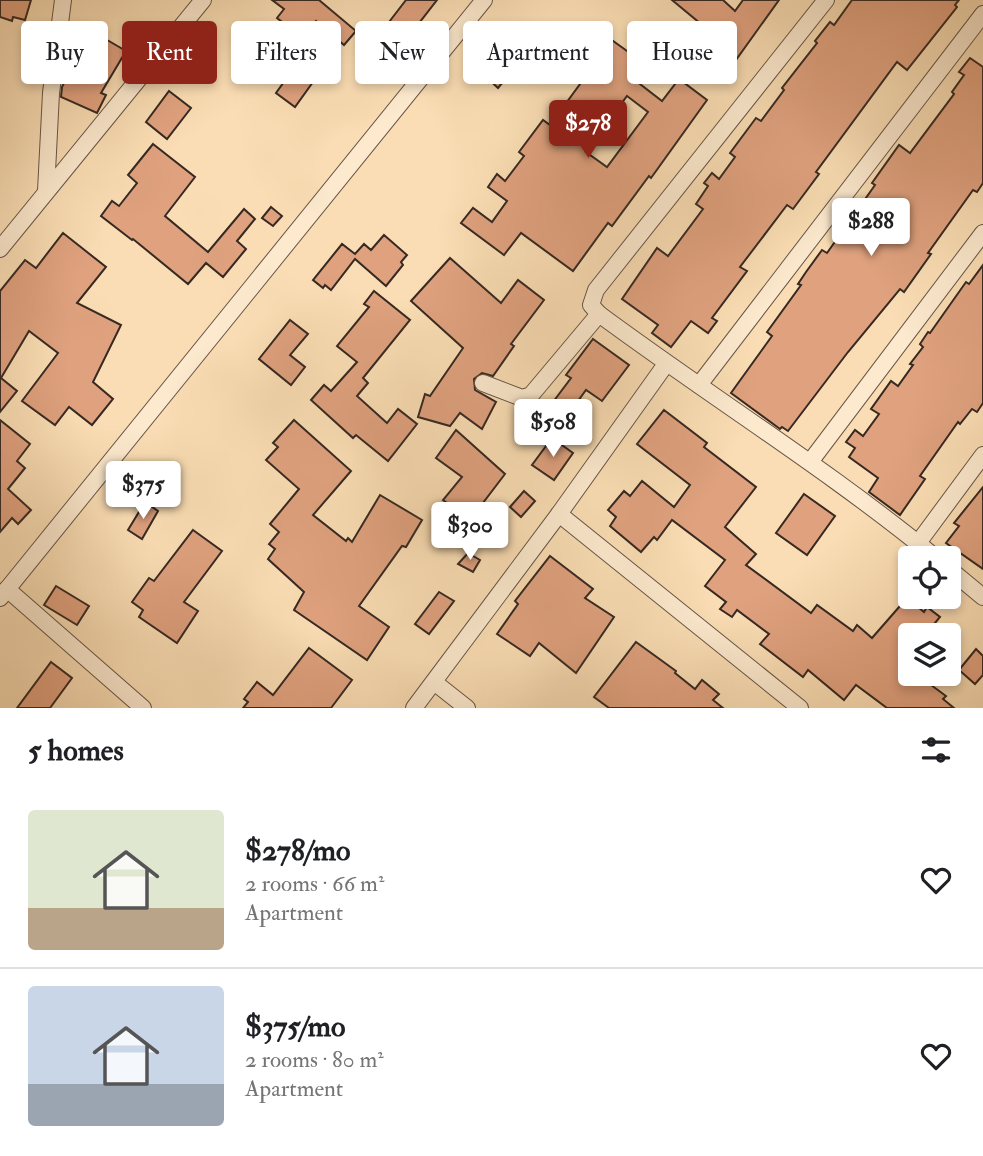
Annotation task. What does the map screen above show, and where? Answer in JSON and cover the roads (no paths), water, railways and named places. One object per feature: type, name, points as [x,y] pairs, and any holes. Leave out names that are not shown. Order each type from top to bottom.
[{"type":"street","points":[[46,191],[51,93],[63,0]]},
{"type":"street","points":[[0,248],[203,0]]},
{"type":"street","points":[[143,708],[4,594],[484,0]]},
{"type":"street","points":[[826,0],[596,290],[591,305],[599,314],[666,364],[810,462],[922,546]]},
{"type":"street","points":[[699,385],[983,14]]},
{"type":"street","points":[[810,462],[983,233]]},
{"type":"street","points":[[483,383],[522,398],[531,394],[599,314]]},
{"type":"street","points":[[414,708],[559,514],[666,364]]},
{"type":"street","points":[[918,543],[983,455]]},
{"type":"street","points":[[559,514],[800,708]]},
{"type":"street","points":[[961,579],[983,597]]},
{"type":"street","points":[[434,682],[467,708]]}]
